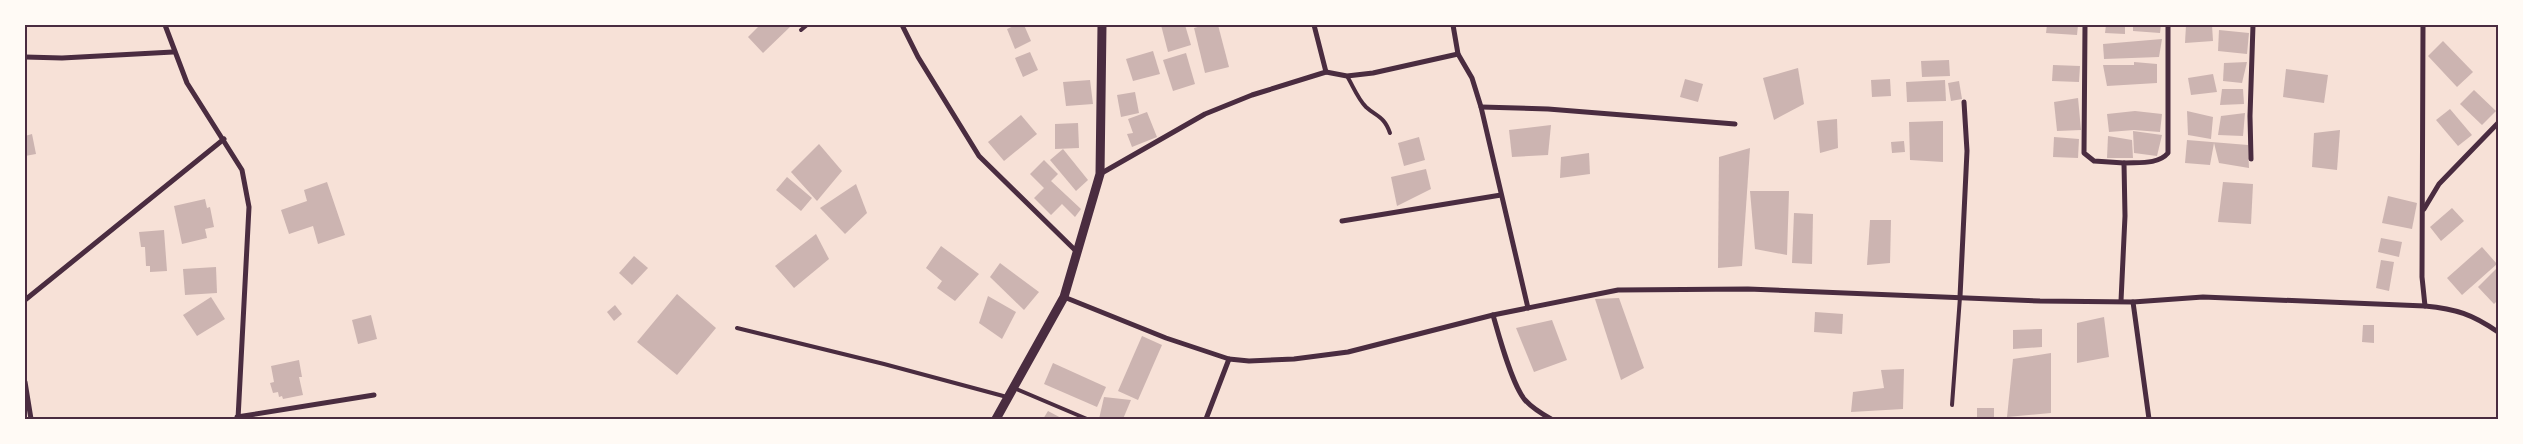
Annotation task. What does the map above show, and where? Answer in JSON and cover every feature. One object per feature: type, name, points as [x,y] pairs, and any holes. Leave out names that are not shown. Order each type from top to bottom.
[{"type":"street","points":[[165,25],[173,52],[202,109],[224,139],[242,170],[249,207],[238,418],[374,395]]},
{"type":"street","points":[[902,25],[918,57],[979,156],[1077,252]]},
{"type":"street","points":[[996,419],[1064,297],[1100,174],[1102,25]]},
{"type":"street","points":[[1314,25],[1326,72]]},
{"type":"street","points":[[1453,25],[1458,54],[1469,72],[1481,107],[1528,308]]},
{"type":"street","points":[[2086,25],[2084,153],[2094,160],[2124,163],[2158,161],[2164,159],[2168,153],[2168,25]]},
{"type":"street","points":[[2252,159],[2250,116],[2253,25]]},
{"type":"street","points":[[2423,25],[2422,278],[2425,306]]},
{"type":"street","points":[[25,57],[62,58],[173,52]]},
{"type":"street","points":[[1100,174],[1205,114],[1252,95],[1326,72],[1347,76],[1373,73],[1458,54]]},
{"type":"street","points":[[1960,297],[1966,151],[1964,102]]},
{"type":"street","points":[[1481,107],[1548,109],[1735,124]]},
{"type":"street","points":[[2422,213],[2429,198],[2439,184],[2498,123]]},
{"type":"street","points":[[25,300],[224,139]]},
{"type":"street","points":[[2121,301],[2125,216],[2124,163]]},
{"type":"street","points":[[1342,221],[1501,195]]},
{"type":"street","points":[[1064,297],[1166,338],[1229,359],[1249,361],[1294,359],[1348,352],[1493,315],[1618,290],[1748,289],[1898,297],[1960,297],[2040,301],[2133,302],[2203,297],[2425,306],[2452,308],[2477,317],[2498,332]]},
{"type":"street","points":[[2133,302],[2149,419]]},
{"type":"street","points":[[1493,315],[1507,361],[1524,399],[1539,412],[1551,419]]},
{"type":"street","points":[[1206,419],[1229,359]]},
{"type":"street","points":[[25,382],[31,419]]},
{"type":"lane","points":[[801,30],[807,25]]},
{"type":"lane","points":[[1347,76],[1361,102],[1378,114],[1387,125],[1390,133]]},
{"type":"lane","points":[[1952,405],[1960,297]]},
{"type":"lane","points":[[737,328],[875,362],[1007,398]]},
{"type":"lane","points":[[1012,388],[1087,419]]},
{"type":"building","points":[[760,25],[792,25],[763,53],[748,37]]},
{"type":"building","points":[[1016,25],[1024,25],[1031,41],[1015,49],[1007,29]]},
{"type":"building","points":[[1161,25],[1185,25],[1191,45],[1168,52]]},
{"type":"building","points":[[1205,25],[1218,25],[1229,67],[1205,73],[1194,28]]},
{"type":"building","points":[[2047,25],[2078,25],[2077,35],[2046,33]]},
{"type":"building","points":[[2106,25],[2125,25],[2125,34],[2105,33]]},
{"type":"building","points":[[2133,25],[2161,25],[2160,33],[2133,31]]},
{"type":"building","points":[[2186,25],[2212,25],[2213,41],[2185,43]]},
{"type":"building","points":[[2219,30],[2249,33],[2247,54],[2218,51]]},
{"type":"building","points":[[2162,39],[2159,57],[2104,59],[2103,44]]},
{"type":"building","points":[[2443,41],[2473,72],[2457,87],[2428,56]]},
{"type":"building","points":[[1153,51],[1160,74],[1133,81],[1126,59]]},
{"type":"building","points":[[1030,52],[1038,70],[1023,77],[1015,58]]},
{"type":"building","points":[[1186,53],[1195,84],[1173,91],[1163,60]]},
{"type":"building","points":[[1949,60],[1950,76],[1922,77],[1921,61]]},
{"type":"building","points":[[2134,62],[2157,64],[2157,83],[2107,86],[2103,65],[2134,65]]},
{"type":"building","points":[[2247,62],[2242,83],[2223,81],[2224,63]]},
{"type":"building","points":[[2053,65],[2080,66],[2079,82],[2052,81]]},
{"type":"building","points":[[1798,68],[1804,104],[1774,120],[1763,78]]},
{"type":"building","points":[[2286,69],[2328,75],[2324,103],[2283,97]]},
{"type":"building","points":[[2213,74],[2217,92],[2191,95],[2188,78]]},
{"type":"building","points":[[1685,79],[1703,84],[1698,102],[1680,97]]},
{"type":"building","points":[[1890,79],[1891,96],[1872,97],[1871,80]]},
{"type":"building","points":[[1090,80],[1093,104],[1066,106],[1063,82]]},
{"type":"building","points":[[1945,80],[1946,101],[1907,102],[1906,82]]},
{"type":"building","points":[[1959,81],[1962,99],[1951,101],[1948,83]]},
{"type":"building","points":[[2222,89],[2243,89],[2244,104],[2220,105]]},
{"type":"building","points":[[2474,90],[2496,111],[2482,125],[2460,104]]},
{"type":"building","points":[[1135,92],[1139,113],[1121,117],[1117,95]]},
{"type":"building","points":[[2078,98],[2081,130],[2057,131],[2054,102]]},
{"type":"building","points":[[2450,109],[2472,135],[2458,146],[2436,120]]},
{"type":"building","points":[[2135,111],[2162,114],[2160,132],[2134,130],[2109,132],[2107,114]]},
{"type":"building","points":[[2187,111],[2213,117],[2211,139],[2188,135]]},
{"type":"building","points":[[1147,112],[1157,137],[1132,147],[1127,134],[1133,133],[1128,119]]},
{"type":"building","points":[[2245,113],[2243,136],[2218,135],[2221,116]]},
{"type":"building","points":[[1021,115],[1037,134],[1004,161],[988,142]]},
{"type":"building","points":[[1837,119],[1838,148],[1820,153],[1817,121]]},
{"type":"building","points":[[1943,121],[1943,162],[1910,160],[1909,122]]},
{"type":"building","points":[[1078,123],[1079,148],[1055,149],[1055,124]]},
{"type":"building","points":[[1551,125],[1548,155],[1512,157],[1509,130]]},
{"type":"building","points":[[2340,130],[2337,170],[2312,167],[2314,133]]},
{"type":"building","points":[[2133,131],[2162,135],[2157,156],[2134,153]]},
{"type":"building","points":[[32,134],[36,154],[25,156],[25,136]]},
{"type":"building","points":[[2108,136],[2132,140],[2133,158],[2107,158]]},
{"type":"building","points":[[1419,137],[1425,160],[1404,166],[1398,143]]},
{"type":"building","points":[[2054,137],[2079,139],[2078,158],[2053,157]]},
{"type":"building","points":[[2187,140],[2248,145],[2249,168],[2219,163],[2214,143],[2210,165],[2185,163]]},
{"type":"building","points":[[1904,141],[1905,152],[1892,153],[1891,142]]},
{"type":"building","points":[[819,144],[842,171],[817,201],[791,172]]},
{"type":"building","points":[[1750,148],[1742,266],[1718,268],[1719,157]]},
{"type":"building","points":[[1063,149],[1088,180],[1076,191],[1050,160]]},
{"type":"building","points":[[1589,153],[1590,174],[1560,178],[1561,157]]},
{"type":"building","points":[[1044,160],[1058,174],[1051,181],[1081,209],[1075,217],[1062,204],[1051,215],[1034,198],[1044,188],[1030,174]]},
{"type":"building","points":[[1426,169],[1431,189],[1397,206],[1391,177]]},
{"type":"building","points":[[787,177],[812,198],[801,211],[776,190]]},
{"type":"building","points":[[327,182],[345,235],[318,244],[313,226],[289,234],[281,210],[307,201],[304,190]]},
{"type":"building","points":[[2223,182],[2253,184],[2251,224],[2218,222]]},
{"type":"building","points":[[856,184],[867,213],[845,234],[820,208]]},
{"type":"building","points":[[1750,191],[1789,191],[1787,255],[1755,249]]},
{"type":"building","points":[[2388,196],[2417,203],[2412,229],[2382,223]]},
{"type":"building","points":[[205,199],[207,208],[210,207],[214,227],[205,229],[207,238],[182,244],[174,206]]},
{"type":"building","points":[[2452,208],[2464,221],[2441,241],[2430,227]]},
{"type":"building","points":[[1794,213],[1813,214],[1812,264],[1792,263]]},
{"type":"building","points":[[1870,220],[1891,220],[1890,263],[1867,265]]},
{"type":"building","points":[[164,230],[167,271],[150,272],[150,266],[146,266],[145,247],[141,247],[139,232]]},
{"type":"building","points":[[816,234],[829,259],[794,288],[775,266]]},
{"type":"building","points":[[2381,238],[2402,242],[2399,257],[2378,252]]},
{"type":"building","points":[[941,246],[979,274],[955,301],[937,288],[942,281],[926,268]]},
{"type":"building","points":[[2482,247],[2497,264],[2462,295],[2447,278]]},
{"type":"building","points":[[634,256],[648,268],[632,285],[619,273]]},
{"type":"building","points":[[2381,260],[2394,262],[2389,291],[2376,288]]},
{"type":"building","points":[[1000,263],[1039,292],[1024,310],[990,277]]},
{"type":"building","points":[[216,267],[217,293],[185,295],[183,269]]},
{"type":"building","points":[[2498,267],[2498,300],[2494,304],[2478,287]]},
{"type":"building","points":[[677,294],[716,328],[677,375],[637,342]]},
{"type":"building","points":[[988,296],[1016,312],[1002,339],[979,323]]},
{"type":"building","points":[[211,297],[225,319],[197,336],[183,315]]},
{"type":"building","points":[[1619,298],[1644,368],[1621,380],[1595,299]]},
{"type":"building","points":[[615,305],[622,314],[614,321],[607,312]]},
{"type":"building","points":[[1815,312],[1843,314],[1842,334],[1814,332]]},
{"type":"building","points":[[371,315],[377,339],[358,344],[352,320]]},
{"type":"building","points":[[2104,317],[2109,357],[2077,363],[2077,323]]},
{"type":"building","points":[[1552,320],[1567,360],[1534,372],[1516,328]]},
{"type":"building","points":[[2363,325],[2374,325],[2374,343],[2362,342]]},
{"type":"building","points":[[2042,329],[2042,347],[2013,349],[2013,330]]},
{"type":"building","points":[[1142,336],[1162,345],[1138,400],[1118,391]]},
{"type":"building","points":[[2051,353],[2051,413],[2007,417],[2013,359]]},
{"type":"building","points":[[299,360],[302,377],[299,377],[303,395],[283,399],[282,396],[279,397],[278,392],[273,393],[270,383],[274,382],[271,366]]},
{"type":"building","points":[[1053,363],[1106,387],[1097,407],[1044,384]]},
{"type":"building","points":[[1904,369],[1903,409],[1851,412],[1853,392],[1884,388],[1881,370]]},
{"type":"building","points":[[1104,397],[1131,400],[1123,419],[1099,419]]},
{"type":"building","points":[[1977,408],[1994,408],[1994,419],[1977,419]]},
{"type":"building","points":[[1048,411],[1063,419],[1043,419]]}]
